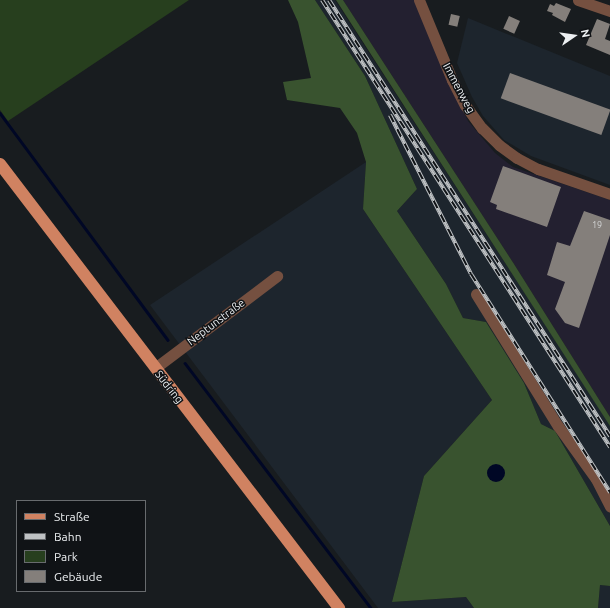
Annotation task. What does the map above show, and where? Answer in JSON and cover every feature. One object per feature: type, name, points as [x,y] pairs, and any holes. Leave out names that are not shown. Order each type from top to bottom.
[{"type":"main road","name":"Südring","points":[[0,164],[154,368],[339,608]]},
{"type":"street","name":"Immenweg","points":[[419,0],[452,80],[465,105],[482,128],[499,145],[517,158],[538,169],[610,194]]},
{"type":"street","points":[[578,0],[610,11]]},
{"type":"street","name":"Neptunstraße","points":[[154,368],[277,276]]},
{"type":"street","points":[[476,294],[558,426],[596,479],[610,506]]},
{"type":"shaded area","points":[[315,0],[335,0],[610,425],[610,526],[555,431],[541,424],[524,383],[486,322],[463,318],[446,284],[397,211],[417,189],[365,76]]},
{"type":"shaded area","points":[[343,0],[415,0],[448,80],[468,121],[495,153],[513,167],[610,200],[610,417],[514,264]]},
{"type":"shaded area","points":[[468,18],[610,76],[610,185],[531,156],[504,140],[483,116],[472,97],[457,63]]},
{"type":"shaded area","points":[[366,162],[363,209],[492,400],[424,476],[392,602],[466,597],[474,608],[378,608],[150,305]]},
{"type":"shaded area","points":[[600,585],[610,586],[610,608],[598,608]]},
{"type":"green space","points":[[0,0],[189,0],[8,121],[0,110]]},
{"type":"green space","points":[[288,0],[315,0],[365,76],[417,189],[397,211],[446,284],[463,318],[486,322],[524,383],[541,424],[555,431],[610,526],[610,586],[600,585],[598,608],[474,608],[466,597],[392,602],[424,476],[492,400],[363,209],[366,162],[357,133],[340,108],[287,100],[283,82],[311,78],[298,22]]},
{"type":"green space","points":[[336,0],[343,0],[514,264],[610,417],[610,426]]},
{"type":"water","points":[[492,464],[500,464],[505,469],[503,480],[500,482],[492,482],[487,477],[487,469]]},
{"type":"building","points":[[556,3],[571,9],[565,22],[552,15],[553,13],[547,11],[550,4],[554,6]]},
{"type":"building","points":[[451,14],[460,16],[457,27],[449,25]]},
{"type":"building","points":[[509,16],[520,21],[514,34],[503,29]]},
{"type":"building","points":[[597,19],[610,24],[605,39],[610,41],[610,55],[586,45]]},
{"type":"building","points":[[510,73],[610,109],[601,135],[501,98]]},
{"type":"building","points":[[503,166],[561,187],[547,227],[496,209],[497,205],[490,202]]},
{"type":"building","points":[[584,211],[610,220],[610,235],[579,328],[565,323],[555,309],[565,282],[547,275],[557,242],[570,246]]},
{"type":"waterway","points":[[0,113],[168,340]]},
{"type":"waterway","points":[[185,363],[371,608]]},
{"type":"railway","points":[[322,0],[610,447]]},
{"type":"railway","points":[[329,0],[610,436]]},
{"type":"railway","points":[[390,115],[471,274],[610,492]]}]
